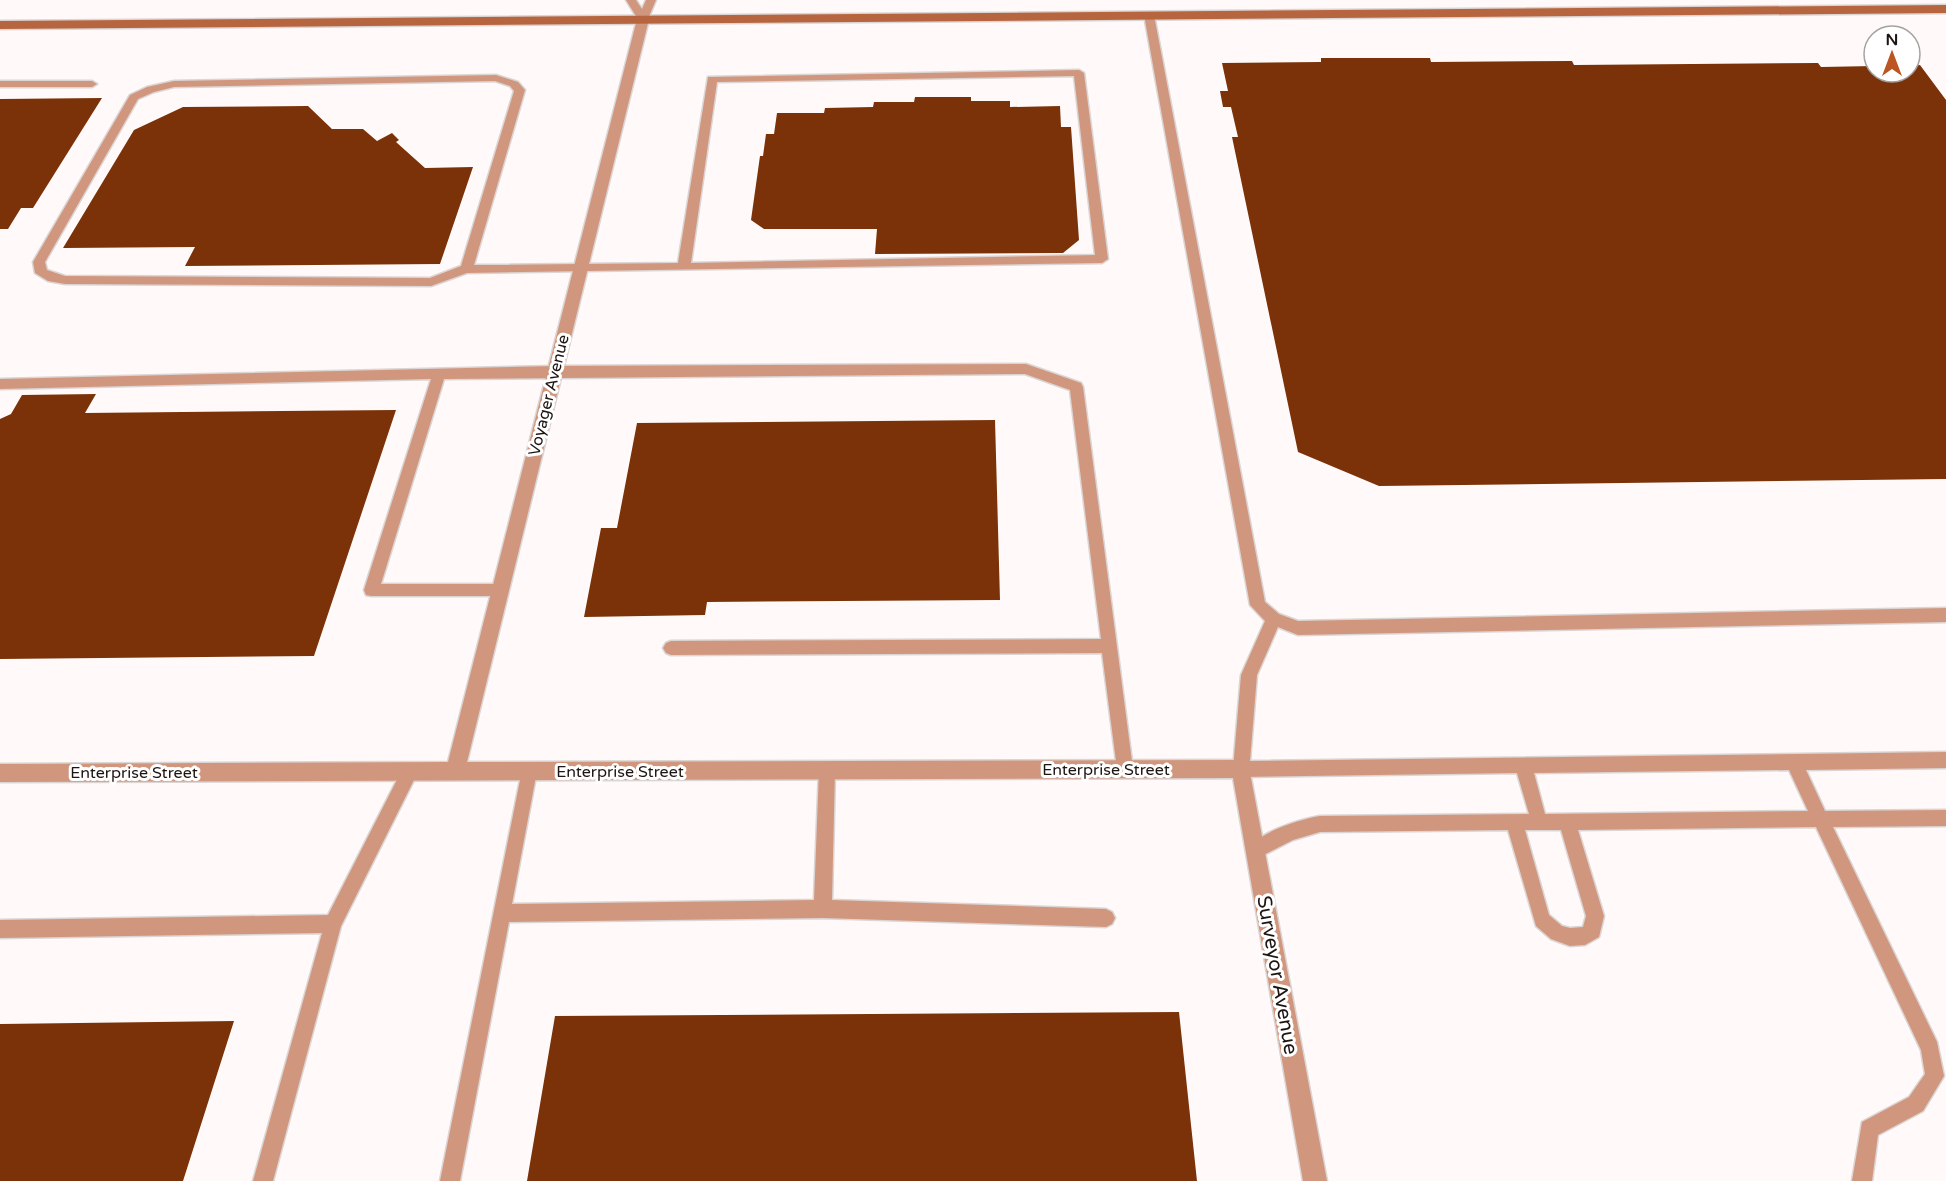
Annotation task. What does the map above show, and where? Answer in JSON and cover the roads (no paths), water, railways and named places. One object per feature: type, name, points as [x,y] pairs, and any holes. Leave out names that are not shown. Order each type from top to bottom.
[{"type":"street","points":[[0,25],[1946,9]]},
{"type":"street","name":"Voyager Avenue","points":[[454,772],[643,19]]},
{"type":"street","name":"Enterprise Street","points":[[0,773],[1241,769]]},
{"type":"street","name":"Surveyor Avenue","points":[[1241,769],[1315,1181]]},
{"type":"lane","points":[[631,0],[643,19]]},
{"type":"lane","name":"Voyager Avenue","points":[[643,19],[651,0]]},
{"type":"lane","points":[[1149,15],[1258,605],[1274,620],[1298,628],[1946,615]]},
{"type":"lane","points":[[466,269],[520,90],[514,84],[496,78],[174,84],[151,89],[134,97],[39,262],[41,273],[65,280],[431,282],[466,269],[580,269],[1102,259],[1079,73],[712,79],[684,267]]},
{"type":"lane","points":[[0,84],[92,84]]},
{"type":"lane","points":[[0,384],[555,371],[1026,369],[1076,387],[1125,769]]},
{"type":"lane","points":[[439,373],[371,590],[500,590]]},
{"type":"lane","points":[[1274,620],[1249,675],[1241,769],[1946,760]]},
{"type":"lane","points":[[670,648],[1110,646]]},
{"type":"lane","points":[[1794,763],[1930,1048],[1935,1076],[1916,1104],[1869,1129],[1862,1181]]},
{"type":"lane","points":[[1523,765],[1539,821]]},
{"type":"lane","points":[[823,909],[826,770]]},
{"type":"lane","points":[[450,1181],[529,771]]},
{"type":"lane","points":[[263,1181],[333,924],[410,772]]},
{"type":"lane","points":[[1256,851],[1280,835],[1297,828],[1320,824],[1946,818]]},
{"type":"lane","points":[[1514,821],[1542,920],[1557,933],[1578,937],[1585,936],[1593,930],[1595,916],[1567,822]]},
{"type":"lane","points":[[502,913],[823,909],[1106,918]]},
{"type":"lane","points":[[0,929],[333,924]]}]
